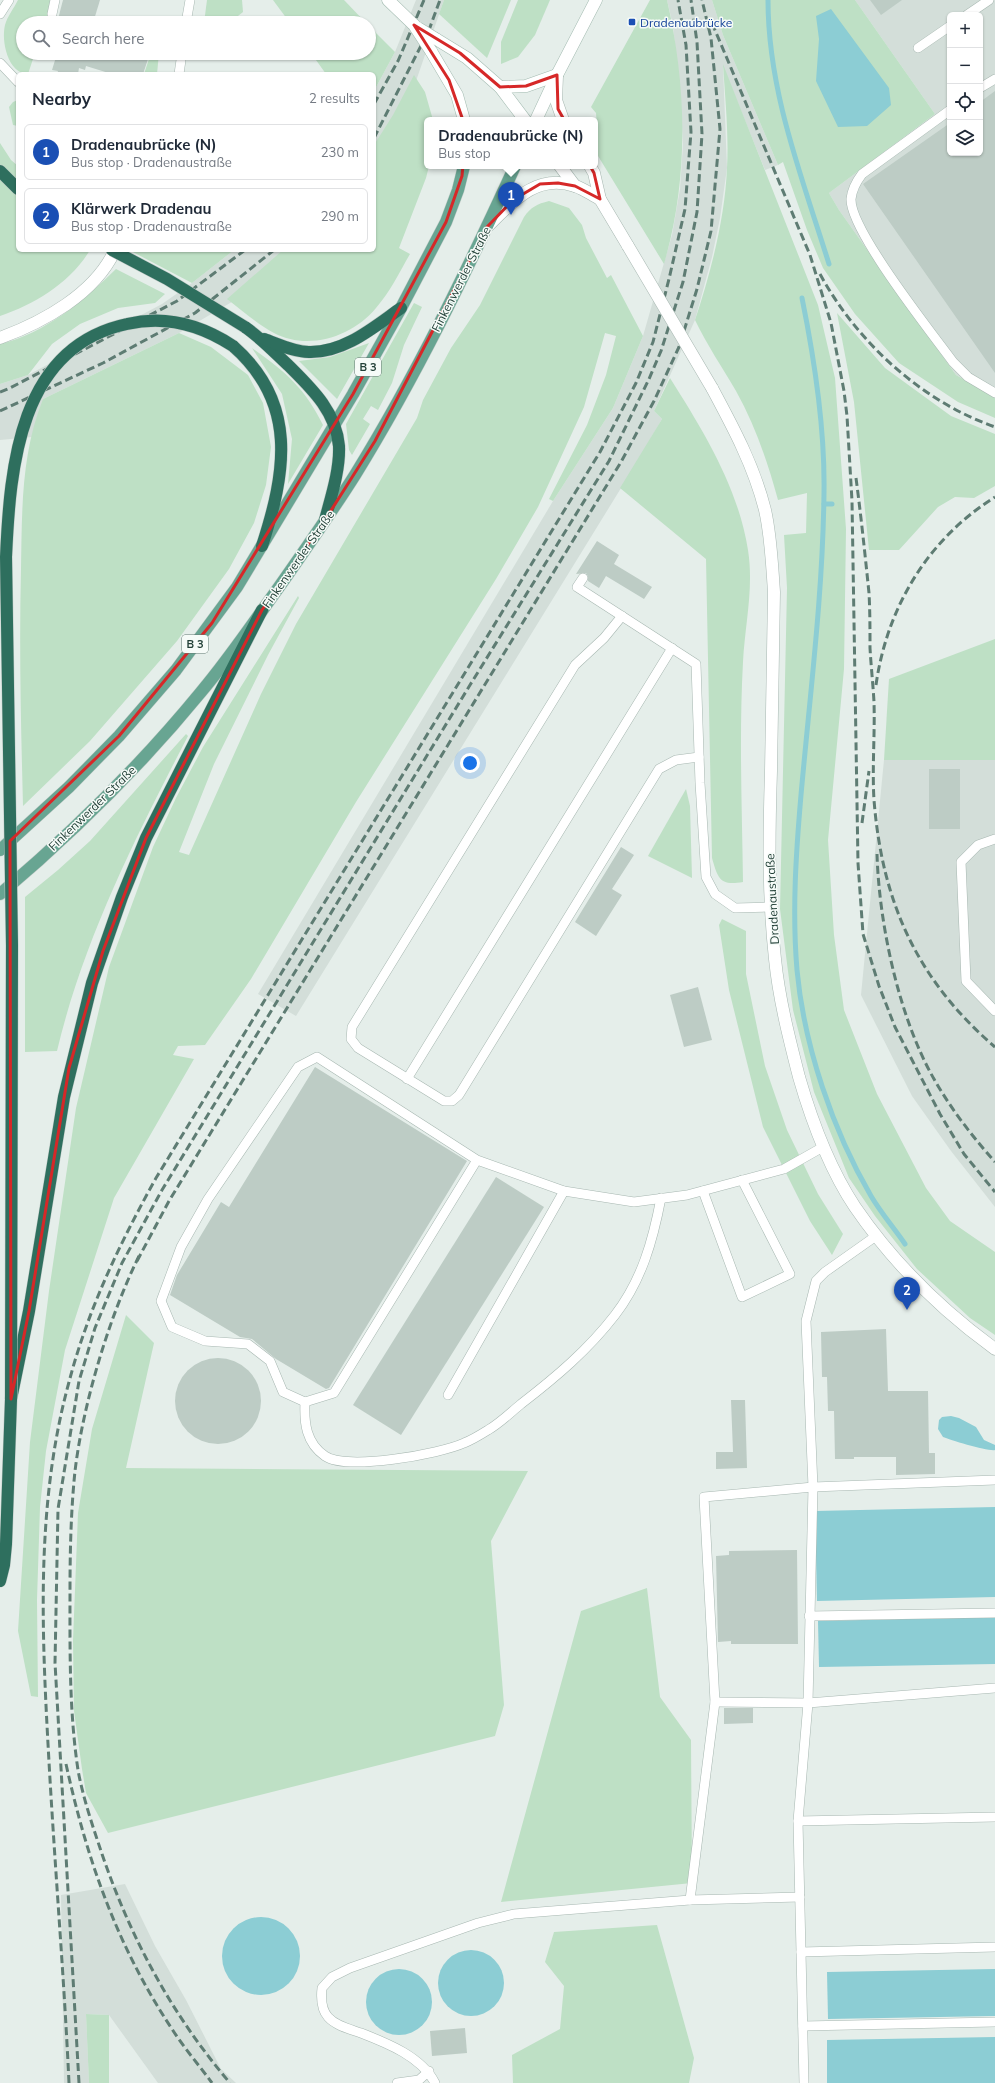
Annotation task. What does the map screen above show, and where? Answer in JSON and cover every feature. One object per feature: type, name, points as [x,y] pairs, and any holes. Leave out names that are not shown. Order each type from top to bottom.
[{"type":"highway","points":[[0,171],[16,187]]},
{"type":"highway","points":[[116,252],[167,279],[245,327],[260,338],[315,391],[329,412],[339,446],[337,466],[325,520]]},
{"type":"highway","points":[[260,338],[292,349],[308,352],[329,350],[360,337],[401,308]]},
{"type":"highway","points":[[0,1581],[4,1565],[6,1544],[11,1399],[12,945],[6,557],[8,517],[17,455],[23,428],[33,400],[50,370],[73,347],[96,334],[117,326],[140,321],[166,321],[192,325],[208,331],[234,346],[245,356],[258,372],[277,412],[282,431],[281,478],[272,517],[262,546]]},
{"type":"highway","points":[[11,1399],[29,1311],[64,1097],[92,983],[120,903],[146,838],[262,610]]},
{"type":"main road","name":"B 3","points":[[0,850],[69,787],[148,703],[212,623],[262,546],[334,426],[401,308],[446,222],[458,190],[463,169]]},
{"type":"main road","name":"Finkenwerder Straße","points":[[0,894],[63,837],[130,772],[167,732],[222,665],[262,610],[325,520],[378,435],[445,312],[514,169]]},
{"type":"street","points":[[537,117],[557,75],[596,0]]},
{"type":"street","points":[[392,4],[414,25],[467,58],[500,87],[523,117]]},
{"type":"street","points":[[414,25],[457,95],[463,117]]},
{"type":"street","points":[[500,87],[526,86],[557,75]]},
{"type":"street","points":[[557,75],[556,100],[562,117]]},
{"type":"street","points":[[562,169],[575,186]]},
{"type":"street","points":[[592,169],[600,199]]},
{"type":"street","points":[[487,227],[514,200],[534,187],[558,183],[575,186],[600,199]]},
{"type":"street","name":"Dradenaustraße","points":[[600,199],[712,388],[737,434],[754,474],[765,512],[772,560],[774,592],[769,854],[771,907],[775,959],[788,1036],[806,1101],[823,1147],[854,1206],[876,1236],[903,1268],[940,1305],[959,1322],[995,1349]]},
{"type":"street","points":[[0,338],[41,320],[64,305],[88,285],[110,261],[114,252]]},
{"type":"lane","points":[[0,14],[9,0]]},
{"type":"lane","points":[[52,14],[55,0]]},
{"type":"lane","points":[[187,16],[190,0]]},
{"type":"lane","points":[[971,12],[989,0]]},
{"type":"lane","points":[[918,48],[947,28]]},
{"type":"lane","points":[[179,72],[181,60]]},
{"type":"lane","points":[[0,63],[16,80]]},
{"type":"lane","points":[[983,86],[995,79]]},
{"type":"lane","points":[[947,112],[862,174],[853,186],[851,200],[852,207],[865,239],[953,362],[968,377],[995,393]]},
{"type":"lane","points":[[583,578],[577,587],[696,664],[699,757],[706,877],[715,894],[735,908],[771,907]]},
{"type":"lane","points":[[622,616],[604,638],[575,665],[352,1027],[351,1039],[358,1048],[444,1101],[452,1101],[459,1095],[659,769],[676,760],[699,757]]},
{"type":"lane","points":[[407,1079],[672,648]]},
{"type":"lane","points":[[995,839],[978,845],[961,862],[966,981],[995,1011]]},
{"type":"lane","points":[[477,1160],[334,1393],[305,1402],[283,1392],[270,1361],[248,1344],[205,1341],[172,1327],[161,1301],[181,1247],[208,1199],[298,1067],[317,1058],[477,1160],[564,1191],[634,1202],[703,1191],[784,1169],[823,1147]]},
{"type":"lane","points":[[703,1191],[742,1297],[790,1274],[742,1180]]},
{"type":"lane","points":[[448,1395],[564,1191]]},
{"type":"lane","points":[[305,1402],[304,1424],[309,1440],[325,1457],[350,1462],[395,1461],[463,1444],[489,1429],[547,1384],[584,1351],[616,1314],[641,1274],[654,1234],[661,1198]]},
{"type":"lane","points":[[804,2083],[798,1821],[808,1703],[813,1487],[806,1321],[816,1281],[825,1272],[876,1236]]},
{"type":"lane","points":[[690,1900],[715,1702],[704,1496],[813,1487],[995,1480]]},
{"type":"lane","points":[[809,1616],[995,1613]]},
{"type":"lane","points":[[715,1702],[808,1703],[995,1688]]},
{"type":"lane","points":[[798,1821],[995,1817]]},
{"type":"lane","points":[[436,2083],[429,2071],[393,2047],[342,2026],[328,2016],[321,2002],[322,1988],[332,1977],[350,1968],[478,1923],[514,1914],[690,1900],[800,1897]]},
{"type":"lane","points":[[801,1952],[995,1948]]},
{"type":"lane","points":[[803,2026],[995,2022]]},
{"type":"lane","points":[[397,2083],[419,2080],[429,2071]]},
{"type":"highlighted area","points":[[414,25],[460,53],[500,87],[526,86],[557,75],[558,109],[594,173],[600,199],[575,186],[558,183],[540,184],[513,200],[487,227],[375,441],[325,520],[262,610],[146,838],[103,951],[69,1068],[29,1311],[11,1399],[10,841],[119,736],[212,623],[353,394],[446,222],[462,176],[466,129],[449,80]]},
{"type":"shaded area","points":[[416,0],[444,0],[416,81],[376,151],[376,87],[395,52]]},
{"type":"shaded area","points":[[667,0],[712,0],[723,35],[778,165],[765,170],[723,66],[727,168],[720,218],[712,257],[695,320],[654,411],[662,419],[634,467],[296,1016],[258,994],[553,501],[613,408],[643,336],[672,235],[680,189],[683,144],[680,93],[673,26]]},
{"type":"shaded area","points":[[855,0],[995,0],[995,397],[956,375],[839,210],[829,193],[935,114]]},
{"type":"shaded area","points":[[231,252],[289,252],[242,296],[179,333],[43,399],[43,436],[0,440],[0,384],[28,375],[162,304]]},
{"type":"shaded area","points":[[884,760],[995,760],[995,1207],[951,1151],[912,1096],[861,995]]},
{"type":"shaded area","points":[[125,1884],[155,1946],[186,2000],[221,2069],[236,2083],[158,2083],[109,2015],[86,2014],[89,2083],[64,2083],[61,1895]]},
{"type":"green space","points":[[18,0],[52,0],[47,16],[16,16],[16,60],[33,60],[29,72],[20,72],[15,69],[5,48],[4,32],[9,16]]},
{"type":"green space","points":[[207,0],[242,0],[243,12],[238,16],[205,16]]},
{"type":"green space","points":[[273,0],[344,0],[359,16],[285,16]]},
{"type":"green space","points":[[444,0],[511,0],[487,58],[439,14]]},
{"type":"green space","points":[[518,0],[550,0],[535,35],[518,57],[501,64],[501,42]]},
{"type":"green space","points":[[650,0],[667,0],[674,33],[678,66],[682,132],[678,199],[664,264],[598,156],[598,117],[596,117],[596,113],[591,107]]},
{"type":"green space","points":[[712,0],[855,0],[935,114],[829,193],[839,210],[956,375],[995,397],[995,418],[958,402],[899,363],[855,314],[823,268],[807,230],[783,162],[778,165],[723,35]]},
{"type":"green space","points":[[376,33],[395,52],[376,87],[376,72],[325,72],[316,60],[376,60]]},
{"type":"green space","points":[[149,60],[158,60],[157,72],[145,72]]},
{"type":"green space","points":[[723,64],[818,305],[835,378],[846,529],[844,669],[828,840],[834,935],[844,1010],[877,1094],[926,1188],[950,1221],[995,1252],[995,1335],[970,1318],[917,1269],[875,1216],[849,1178],[814,1092],[793,1010],[780,909],[787,588],[784,535],[806,533],[807,493],[778,500],[770,472],[749,417],[736,391],[695,320],[716,245],[726,187],[728,142]]},
{"type":"green space","points":[[414,75],[425,92],[432,117],[424,117],[424,169],[428,169],[399,248],[410,254],[398,275],[376,308],[355,327],[342,333],[315,341],[301,341],[287,338],[268,330],[227,299],[281,252],[376,252],[376,142],[393,115]]},
{"type":"green space","points":[[16,101],[16,126],[13,125],[9,107]]},
{"type":"green space","points":[[0,143],[11,160],[16,164],[16,252],[89,252],[72,273],[51,291],[39,299],[0,316]]},
{"type":"green space","points":[[549,201],[569,208],[582,225],[586,238],[607,278],[611,275],[643,336],[613,408],[553,501],[549,499],[587,425],[606,375],[616,336],[605,333],[584,407],[538,507],[496,579],[356,802],[251,979],[205,1045],[178,1046],[173,1055],[194,1059],[114,1198],[65,1350],[46,1451],[40,1507],[37,1600],[38,1697],[31,1696],[18,1631],[30,1442],[49,1291],[76,1108],[109,967],[153,847],[176,798],[203,747],[298,596],[299,598],[268,655],[214,764],[179,852],[189,855],[261,694],[296,624],[417,418],[423,400],[451,348],[480,305],[524,217],[535,206]]},
{"type":"green space","points":[[133,252],[231,252],[192,283]]},
{"type":"green space","points":[[116,269],[165,294],[155,303],[118,308],[80,324],[52,344],[28,375],[0,384],[0,344],[17,339],[48,324],[77,304]]},
{"type":"green space","points":[[414,303],[422,307],[404,345],[392,383],[378,410],[371,406],[363,419],[370,424],[352,455],[349,450],[346,424]]},
{"type":"green space","points":[[837,313],[885,368],[951,416],[995,434],[995,486],[974,498],[955,497],[938,507],[899,550],[869,550],[854,402]]},
{"type":"green space","points":[[179,333],[211,347],[248,375],[263,403],[271,447],[266,485],[254,523],[229,569],[177,641],[90,741],[23,806],[20,658],[22,526],[24,483],[30,441],[36,420],[43,399]]},
{"type":"green space","points":[[369,343],[337,399],[299,361],[330,357]]},
{"type":"green space","points":[[252,348],[274,364],[293,381],[309,401],[323,425],[288,484],[292,439],[282,394]]},
{"type":"green space","points":[[670,378],[707,440],[728,482],[743,527],[748,550],[750,564],[750,592],[743,662],[741,717],[743,882],[729,883],[721,879],[718,876],[712,858],[706,559],[620,488],[662,419],[654,411]]},
{"type":"green space","points":[[995,639],[995,760],[884,760],[889,679]]},
{"type":"green space","points":[[186,734],[188,736],[149,812],[96,929],[81,969],[57,1051],[25,1052],[25,897],[90,841]]},
{"type":"green space","points":[[686,789],[690,806],[692,878],[648,856]]},
{"type":"green space","points":[[722,919],[746,931],[746,974],[765,1066],[787,1130],[818,1194],[843,1234],[832,1255],[810,1221],[763,1127],[729,990],[719,925]]},
{"type":"green space","points":[[126,1315],[154,1343],[126,1468],[528,1471],[491,1541],[504,1705],[495,1736],[108,1833],[86,1793],[74,1711],[73,1641],[78,1513],[92,1429]]},
{"type":"green space","points":[[647,1588],[660,1697],[691,1740],[692,1883],[501,1902],[581,1611]]},
{"type":"green space","points":[[657,1925],[694,2058],[689,2083],[513,2083],[512,2055],[560,2029],[564,1986],[545,1962],[554,1932]]},
{"type":"green space","points":[[86,2014],[109,2015],[109,2083],[89,2083]]},
{"type":"water","points":[[831,9],[889,88],[891,105],[867,126],[838,127],[816,81],[819,39],[816,16]]},
{"type":"water","points":[[951,1416],[959,1418],[976,1427],[984,1440],[995,1445],[995,1450],[978,1448],[943,1437],[938,1429],[939,1420],[942,1417]]},
{"type":"water","points":[[995,1507],[995,1597],[817,1601],[815,1511]]},
{"type":"water","points":[[995,1617],[995,1664],[819,1667],[818,1621]]},
{"type":"water","points":[[261,1917],[276,1920],[289,1928],[297,1941],[300,1956],[297,1971],[289,1984],[276,1992],[261,1995],[246,1992],[233,1984],[225,1971],[222,1956],[225,1941],[233,1928],[246,1920]]},
{"type":"water","points":[[471,1950],[484,1952],[499,1965],[502,1970],[504,1983],[502,1996],[489,2011],[484,2014],[471,2016],[458,2014],[443,2001],[440,1996],[438,1983],[440,1970],[453,1955],[458,1952]]},
{"type":"water","points":[[399,1969],[411,1972],[422,1979],[429,1990],[432,2002],[429,2014],[422,2025],[411,2032],[399,2035],[387,2032],[376,2025],[369,2014],[366,2002],[369,1990],[376,1979],[387,1972]]},
{"type":"water","points":[[995,1969],[995,2016],[828,2019],[827,1972]]},
{"type":"water","points":[[995,2037],[995,2083],[827,2083],[827,2040]]},
{"type":"building","points":[[63,0],[100,0],[95,16],[59,16]]},
{"type":"building","points":[[870,0],[902,0],[881,15]]},
{"type":"building","points":[[55,60],[148,60],[144,72],[106,72],[86,66],[85,70],[79,68],[78,72],[58,72],[52,70]]},
{"type":"building","points":[[995,91],[995,373],[863,184],[947,125],[947,156],[983,156],[983,100]]},
{"type":"building","points":[[597,541],[619,555],[614,564],[652,587],[644,599],[606,576],[599,588],[588,581],[588,576],[586,573],[576,574]]},
{"type":"building","points":[[929,769],[960,769],[960,829],[929,829]]},
{"type":"building","points":[[621,847],[634,855],[612,889],[622,895],[596,936],[575,922]]},
{"type":"building","points":[[698,987],[712,1040],[684,1047],[670,995]]},
{"type":"building","points":[[315,1067],[467,1161],[329,1388],[326,1389],[276,1359],[252,1339],[240,1337],[170,1295],[177,1275],[221,1202],[229,1207]]},
{"type":"building","points":[[496,1177],[544,1207],[401,1435],[353,1405]]},
{"type":"building","points":[[886,1329],[888,1391],[928,1391],[929,1453],[935,1453],[935,1474],[896,1475],[896,1457],[854,1457],[854,1459],[835,1459],[834,1411],[828,1411],[827,1377],[822,1377],[821,1332]]},
{"type":"building","points":[[210,1358],[226,1358],[235,1361],[249,1370],[258,1384],[261,1393],[261,1409],[258,1418],[249,1432],[235,1441],[226,1444],[210,1444],[194,1437],[187,1432],[182,1425],[175,1409],[175,1393],[182,1377],[187,1370],[194,1365]]},
{"type":"building","points":[[731,1400],[745,1400],[747,1468],[716,1469],[716,1452],[733,1452]]},
{"type":"building","points":[[797,1550],[798,1644],[731,1644],[731,1641],[718,1642],[716,1556],[729,1555],[729,1551]]},
{"type":"building","points":[[724,1708],[753,1708],[753,1723],[724,1724]]},
{"type":"building","points":[[465,2028],[467,2053],[432,2056],[430,2031]]},
{"type":"waterway","points":[[768,0],[774,68],[780,101],[788,134],[829,264]]},
{"type":"waterway","points":[[802,298],[811,346],[821,419],[824,492],[819,606],[796,860],[795,926],[797,970],[806,1028],[813,1058],[822,1087],[844,1144],[871,1196],[905,1244]]},
{"type":"waterway","points":[[824,504],[832,504]]},
{"type":"railway","points":[[376,100],[398,61],[424,0]]},
{"type":"railway","points":[[376,134],[429,30],[440,0]]},
{"type":"railway","points":[[69,2083],[46,1715],[43,1619],[46,1524],[51,1476],[58,1429],[69,1382],[86,1328],[106,1277],[156,1178],[600,452],[636,383],[653,342],[685,209],[691,132],[686,45],[678,0]]},
{"type":"railway","points":[[79,2083],[55,1663],[58,1509],[79,1381],[95,1328],[122,1263],[162,1190],[470,685],[609,461],[649,379],[661,351],[683,282],[697,212],[702,134],[697,42],[691,0]]},
{"type":"railway","points":[[137,1261],[169,1201],[621,462],[654,401],[679,347],[697,289],[711,231],[720,129],[711,38],[702,0]]},
{"type":"railway","points":[[712,23],[810,255],[831,323],[844,391],[852,501],[858,863],[863,934],[879,986],[895,1027],[940,1114],[964,1154],[995,1192]]},
{"type":"railway","points":[[0,392],[177,301],[242,252]]},
{"type":"railway","points":[[0,411],[103,363],[195,313],[271,252]]},
{"type":"railway","points":[[820,274],[835,299],[853,323],[872,345],[894,366],[917,385],[942,402],[968,416],[995,427]]},
{"type":"railway","points":[[856,478],[869,593],[870,648],[874,702],[874,800],[878,837],[885,872],[895,905],[908,937],[925,966],[944,994],[968,1021],[995,1047]]},
{"type":"railway","points":[[876,685],[882,656],[890,629],[901,602],[914,578],[931,554],[950,533],[971,514],[995,497]]},
{"type":"railway","points":[[862,823],[869,771]]},
{"type":"railway","points":[[877,854],[882,910],[887,940],[893,970],[911,1028],[922,1055],[947,1101],[995,1162]]},
{"type":"railway","points":[[139,1256],[117,1306],[99,1361],[84,1418],[75,1471],[70,1560],[71,1680],[75,1747],[80,1781],[88,1812],[113,1885],[126,1916],[155,1975],[172,2003],[209,2057],[230,2083]]},
{"type":"railway","points":[[66,1764],[74,1800],[94,1868],[120,1934],[135,1966],[153,1998],[177,2036],[212,2083]]},
{"type":"place","name":"Dradenaubrücke","points":[[632,22]]},
{"type":"place","name":"Dradenaubrücke (N)","points":[[511,215]]},
{"type":"place","name":"Klärwerk Dradenau","points":[[907,1310]]}]
